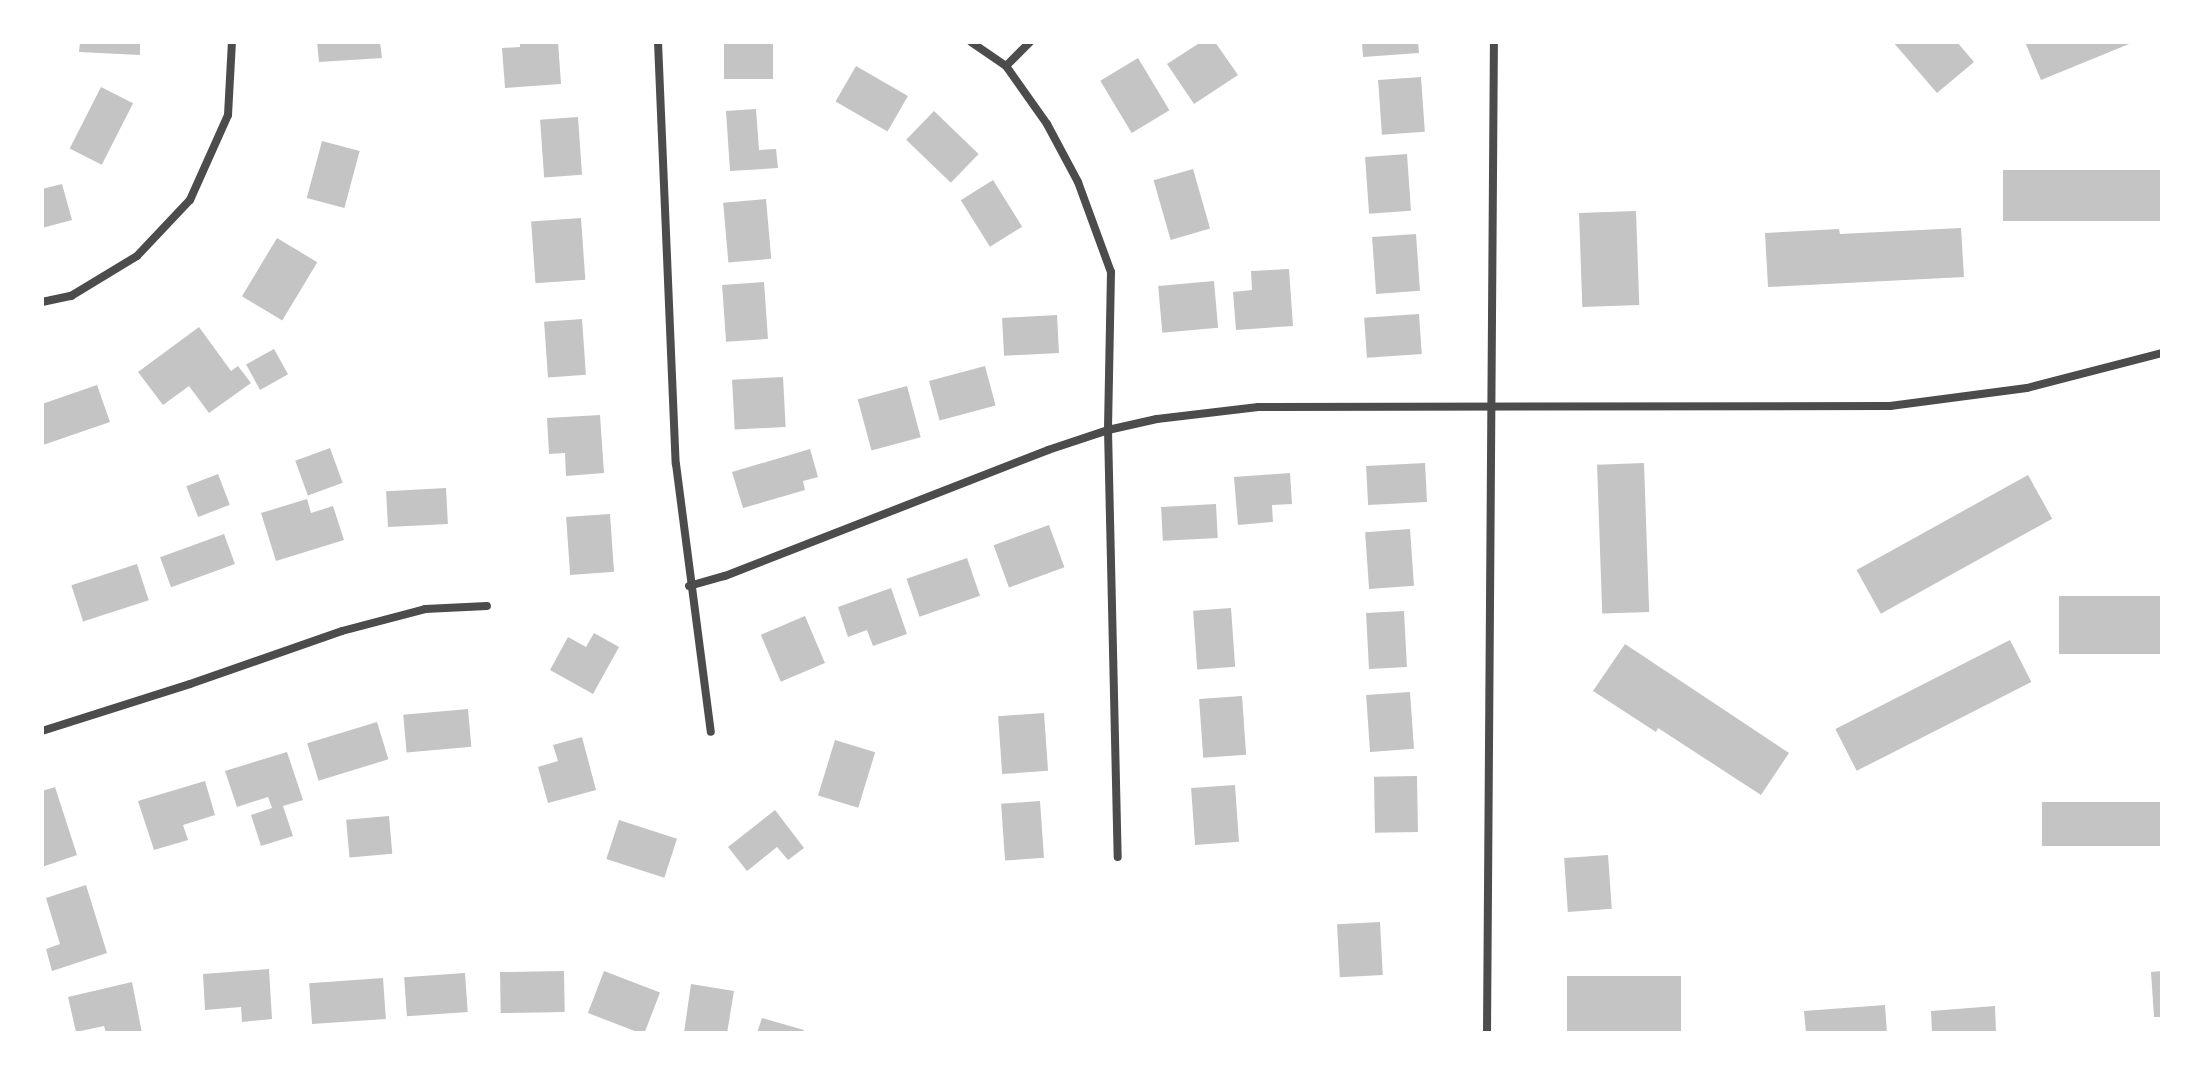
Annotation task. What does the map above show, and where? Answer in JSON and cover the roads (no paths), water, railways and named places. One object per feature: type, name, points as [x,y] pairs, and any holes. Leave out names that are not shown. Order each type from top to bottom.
[{"type":"street","points":[[42,302],[71,296],[137,256],[190,200],[228,115],[232,42]]},
{"type":"street","points":[[658,42],[676,464],[689,586],[711,732]]},
{"type":"street","points":[[971,42],[1006,66],[1047,124],[1078,182],[1111,272],[1108,430],[1118,857]]},
{"type":"street","points":[[1006,66],[1030,42]]},
{"type":"street","points":[[1487,1033],[1494,42]]},
{"type":"street","points":[[689,586],[725,576],[1108,430],[1214,410],[1258,407],[1890,406],[2027,388],[2162,353]]},
{"type":"street","points":[[42,731],[342,631],[425,609],[487,606]]}]
